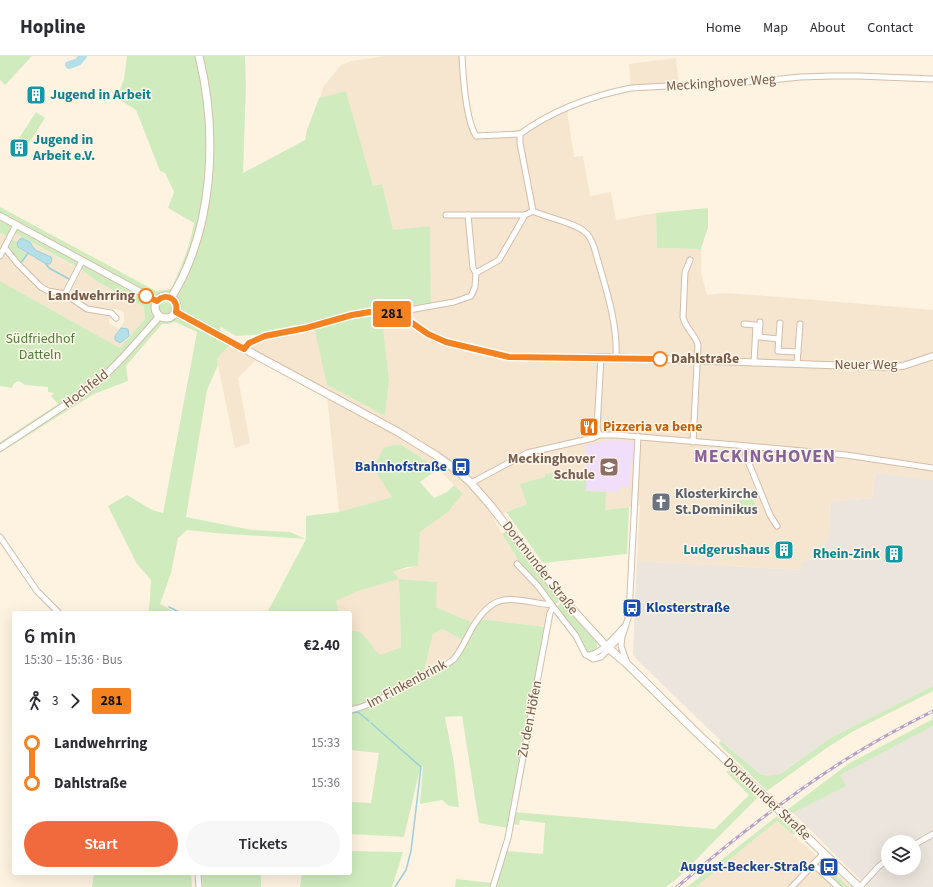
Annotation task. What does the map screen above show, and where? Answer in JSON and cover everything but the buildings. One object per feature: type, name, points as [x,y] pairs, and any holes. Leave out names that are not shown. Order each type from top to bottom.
[{"type":"main road","points":[[171,298],[186,270],[194,250],[203,214],[208,182],[210,128],[207,94],[199,56]]},
{"type":"main road","points":[[162,297],[171,298],[177,306],[176,312],[168,318],[161,317],[158,315],[155,308],[157,301],[162,297]]},
{"type":"main road","name":"Dortmunder Straße","points":[[176,312],[410,439],[437,456],[471,483],[500,517],[563,599],[607,647],[627,664],[688,725],[860,887]]},
{"type":"street","points":[[462,56],[468,107],[473,132],[476,136],[520,134],[520,143],[533,211]]},
{"type":"street","name":"Meckinghover Weg","points":[[520,134],[534,124],[571,105],[611,92],[632,88],[832,76],[933,79]]},
{"type":"street","points":[[476,273],[499,260],[525,216],[533,211]]},
{"type":"street","points":[[533,211],[542,216],[581,229],[589,236],[594,247],[615,329],[617,344],[616,358]]},
{"type":"street","points":[[446,215],[525,216]]},
{"type":"street","points":[[402,316],[409,310],[454,302],[471,296],[475,288],[476,273],[473,268],[468,215]]},
{"type":"street","points":[[0,216],[157,301]]},
{"type":"street","points":[[0,256],[16,226]]},
{"type":"street","points":[[5,248],[18,264],[41,287],[48,291],[65,294],[87,309],[111,313],[116,318]]},
{"type":"street","points":[[690,260],[685,272],[683,317],[698,345],[693,442]]},
{"type":"street","points":[[65,294],[82,261]]},
{"type":"street","name":"Neuer Weg","points":[[244,349],[249,343],[265,336],[306,328],[352,315],[370,312],[388,313],[402,316],[428,334],[446,342],[509,357],[601,357],[883,367],[903,366],[933,356]]},
{"type":"street","name":"Hochfeld","points":[[0,448],[88,390],[125,354],[157,319],[158,315]]},
{"type":"street","points":[[754,363],[760,322]]},
{"type":"street","points":[[780,323],[778,351],[798,352]]},
{"type":"street","points":[[744,324],[756,325],[757,337]]},
{"type":"street","points":[[797,364],[800,324]]},
{"type":"street","points":[[757,337],[778,339]]},
{"type":"street","points":[[599,435],[597,428],[601,357]]},
{"type":"street","points":[[471,483],[527,453],[592,438],[599,435],[638,436],[846,455],[933,468]]},
{"type":"street","points":[[627,664],[621,646],[630,607],[638,436]]},
{"type":"street","points":[[744,446],[746,456],[770,515],[777,526]]},
{"type":"street","points":[[0,537],[37,590],[57,611]]},
{"type":"street","points":[[517,564],[541,590],[576,636],[585,654],[593,659],[601,657],[625,625]]},
{"type":"street","name":"Im Finkenbrink","points":[[352,710],[362,707],[448,663],[459,652],[478,619],[486,609],[493,604],[509,599],[553,606]]},
{"type":"street","name":"Zu den Höfen","points":[[493,887],[508,838],[550,613],[553,606]]},
{"type":"street","points":[[607,647],[623,634]]},
{"type":"street","points":[[921,841],[933,834]]},
{"type":"street","points":[[795,886],[824,853]]},
{"type":"street","points":[[813,864],[838,887]]},
{"type":"street","points":[[860,887],[881,865]]},
{"type":"street","points":[[198,875],[199,887]]},
{"type":"shaded area","points":[[385,56],[462,56],[473,135],[519,130],[566,104],[574,157],[583,156],[590,196],[611,192],[616,220],[656,213],[657,248],[701,249],[701,272],[707,295],[724,293],[933,310],[933,480],[876,473],[872,498],[831,502],[828,540],[809,560],[802,563],[802,570],[637,561],[640,505],[586,513],[545,475],[527,504],[506,512],[494,520],[515,556],[555,604],[549,607],[545,627],[479,619],[473,623],[436,607],[436,582],[399,579],[401,647],[383,655],[375,652],[364,635],[356,631],[352,631],[352,611],[338,611],[335,601],[358,591],[398,579],[393,572],[418,566],[420,532],[448,512],[463,494],[438,469],[402,445],[392,497],[339,512],[327,396],[256,360],[238,378],[250,443],[235,448],[217,360],[232,343],[244,349],[253,341],[315,326],[327,385],[385,416],[389,380],[382,318],[395,307],[431,304],[430,226],[393,231],[382,184],[373,186],[346,91],[320,98],[323,87],[341,65],[352,61]]},
{"type":"shaded area","points":[[676,58],[679,85],[631,88],[629,64]]},
{"type":"shaded area","points":[[0,233],[8,237],[0,252]]},
{"type":"shaded area","points":[[15,233],[75,267],[63,290],[58,291],[45,288],[20,264],[8,249]]},
{"type":"shaded area","points":[[5,254],[8,254],[21,271],[24,272],[40,289],[56,294],[89,312],[105,313],[109,315],[109,323],[119,329],[124,322],[124,313],[117,309],[92,308],[71,295],[71,290],[82,270],[96,281],[144,307],[145,319],[120,348],[0,281],[0,261]]},
{"type":"shaded area","name":"Meckinghover Schule","points":[[611,440],[634,442],[630,487],[620,486],[619,492],[586,491],[586,445]]},
{"type":"shaded area","name":"Rhein-Zink","points":[[876,473],[933,480],[933,686],[830,738],[782,773],[775,776],[760,774],[721,741],[636,659],[633,654],[637,561],[802,570],[802,562],[810,560],[828,540],[831,502],[872,498]]},
{"type":"shaded area","points":[[443,629],[464,641],[455,657],[449,660],[449,658],[424,671],[433,634]]},
{"type":"shaded area","points":[[933,726],[933,887],[868,887],[793,813],[845,786],[839,775]]},
{"type":"shaded area","points":[[777,821],[852,887],[696,887]]},
{"type":"green space","points":[[0,56],[32,56],[5,85],[0,80]]},
{"type":"green space","name":"Südfriedhof Datteln","points":[[127,56],[245,56],[246,85],[243,173],[305,140],[307,130],[319,98],[346,91],[373,186],[382,184],[393,230],[430,226],[431,304],[395,307],[382,318],[389,380],[385,416],[327,385],[314,326],[284,333],[236,336],[221,327],[218,335],[232,343],[217,360],[218,365],[207,390],[186,517],[252,530],[290,532],[306,539],[187,530],[178,538],[171,573],[160,604],[173,611],[148,611],[151,580],[137,564],[108,506],[127,495],[152,510],[163,513],[197,332],[175,322],[162,324],[126,366],[128,381],[94,394],[0,453],[0,442],[58,404],[51,396],[54,393],[48,392],[48,387],[25,385],[19,381],[14,383],[12,388],[0,386],[0,281],[120,348],[145,319],[144,307],[96,281],[82,270],[13,232],[10,238],[0,233],[0,207],[156,291],[171,289],[188,248],[194,223],[168,208],[174,192],[165,173],[160,171],[136,110],[117,98],[124,79]]},
{"type":"green space","points":[[36,112],[45,118],[29,143],[19,138]]},
{"type":"green space","points":[[708,208],[708,227],[701,249],[657,248],[656,213]]},
{"type":"green space","points":[[12,240],[17,242],[19,249],[28,255],[20,264],[8,249]]},
{"type":"green space","points":[[393,445],[402,445],[438,469],[420,482],[434,498],[447,492],[454,485],[463,494],[448,512],[420,532],[418,566],[407,567],[393,572],[399,579],[358,591],[336,601],[338,611],[268,611],[306,539],[306,516],[339,512],[392,497],[373,468],[384,448]]},
{"type":"green space","points":[[587,470],[586,491],[606,492],[605,510],[629,507],[627,554],[543,563],[506,512],[527,504],[520,484],[545,477],[545,474]]},
{"type":"green space","points":[[739,495],[752,496],[756,507],[747,510],[746,514],[740,514]]},
{"type":"green space","points":[[507,531],[560,601],[555,604],[518,560],[502,534]]},
{"type":"green space","points":[[399,579],[437,582],[436,607],[473,623],[464,640],[479,619],[545,627],[508,828],[479,823],[462,716],[445,717],[454,763],[459,807],[449,806],[442,800],[420,804],[423,765],[419,773],[404,837],[352,834],[352,802],[371,803],[379,753],[352,750],[352,631],[361,633],[373,648],[381,655],[401,647]],"holes":[[[443,629],[464,641],[448,664],[426,674],[424,671],[433,634]]]},
{"type":"green space","points":[[561,603],[597,643],[597,649],[595,652],[585,651],[575,630],[557,607]]},
{"type":"green space","points":[[933,686],[933,691],[852,732],[828,747],[767,791],[719,744],[721,741],[760,774],[768,776],[776,775],[782,773],[830,738]]},
{"type":"green space","points":[[933,719],[933,726],[840,775],[846,786],[793,813],[787,810],[848,764]]},
{"type":"green space","points":[[730,769],[758,797],[679,877],[666,887],[495,887],[507,851],[543,854],[545,823],[520,820],[519,825],[512,824],[514,812],[715,829],[749,795],[726,772]]},
{"type":"green space","points":[[777,816],[796,832],[793,835],[777,821],[696,887],[687,887]]},
{"type":"green space","points":[[352,851],[403,852],[392,887],[300,887],[302,875],[352,875]]},
{"type":"green space","points":[[820,862],[849,887],[841,887],[818,865]]},
{"type":"green space","points":[[94,875],[191,875],[192,887],[92,887]]},
{"type":"green space","points":[[202,875],[261,875],[261,887],[203,887]]},
{"type":"green space","points":[[456,879],[493,883],[492,887],[455,887]]},
{"type":"water","points":[[22,238],[30,242],[35,250],[51,257],[52,260],[50,264],[46,264],[18,247],[17,243]]},
{"type":"water","points":[[121,328],[128,329],[129,336],[120,343],[115,340],[115,336]]},
{"type":"waterway","points":[[69,65],[78,62],[83,56]]},
{"type":"waterway","points":[[21,263],[28,253]]},
{"type":"waterway","points":[[46,264],[49,268],[69,279]]},
{"type":"waterway","points":[[169,607],[177,611]]},
{"type":"waterway","points":[[352,713],[358,712],[369,721]]},
{"type":"waterway","points":[[371,723],[421,767],[411,851],[406,870],[395,887]]},
{"type":"railway","points":[[677,887],[738,837],[801,789],[866,747],[933,711]]},
{"type":"bus line","name":"281","points":[[146,296],[157,301],[165,296],[171,298],[176,302],[176,312],[244,349],[249,343],[265,336],[306,328],[352,315],[370,312],[388,313],[402,316],[428,334],[446,342],[509,357],[660,359]]},
{"type":"place","name":"Jugend in Arbeit","points":[[36,95]]},
{"type":"place","name":"Jugend in Arbeit e.V.","points":[[19,148]]},
{"type":"place","name":"Landwehrring","points":[[146,296]]},
{"type":"place","name":"Dahlstraße","points":[[660,359]]},
{"type":"place","name":"Pizzeria va bene","points":[[589,427]]},
{"type":"place","name":"Bahnhofstraße","points":[[461,467]]},
{"type":"place","name":"Meckinghover Schule","points":[[609,467]]},
{"type":"place","name":"Klosterkirche St.Dominikus","points":[[661,502]]},
{"type":"place","name":"Ludgerushaus","points":[[784,550]]},
{"type":"place","name":"Rhein-Zink","points":[[894,554]]},
{"type":"place","name":"Klosterstraße","points":[[632,608]]},
{"type":"place","name":"August-Becker-Straße","points":[[829,867]]},
{"type":"district","name":"MECKINGHOVEN","points":[[765,456]]}]
